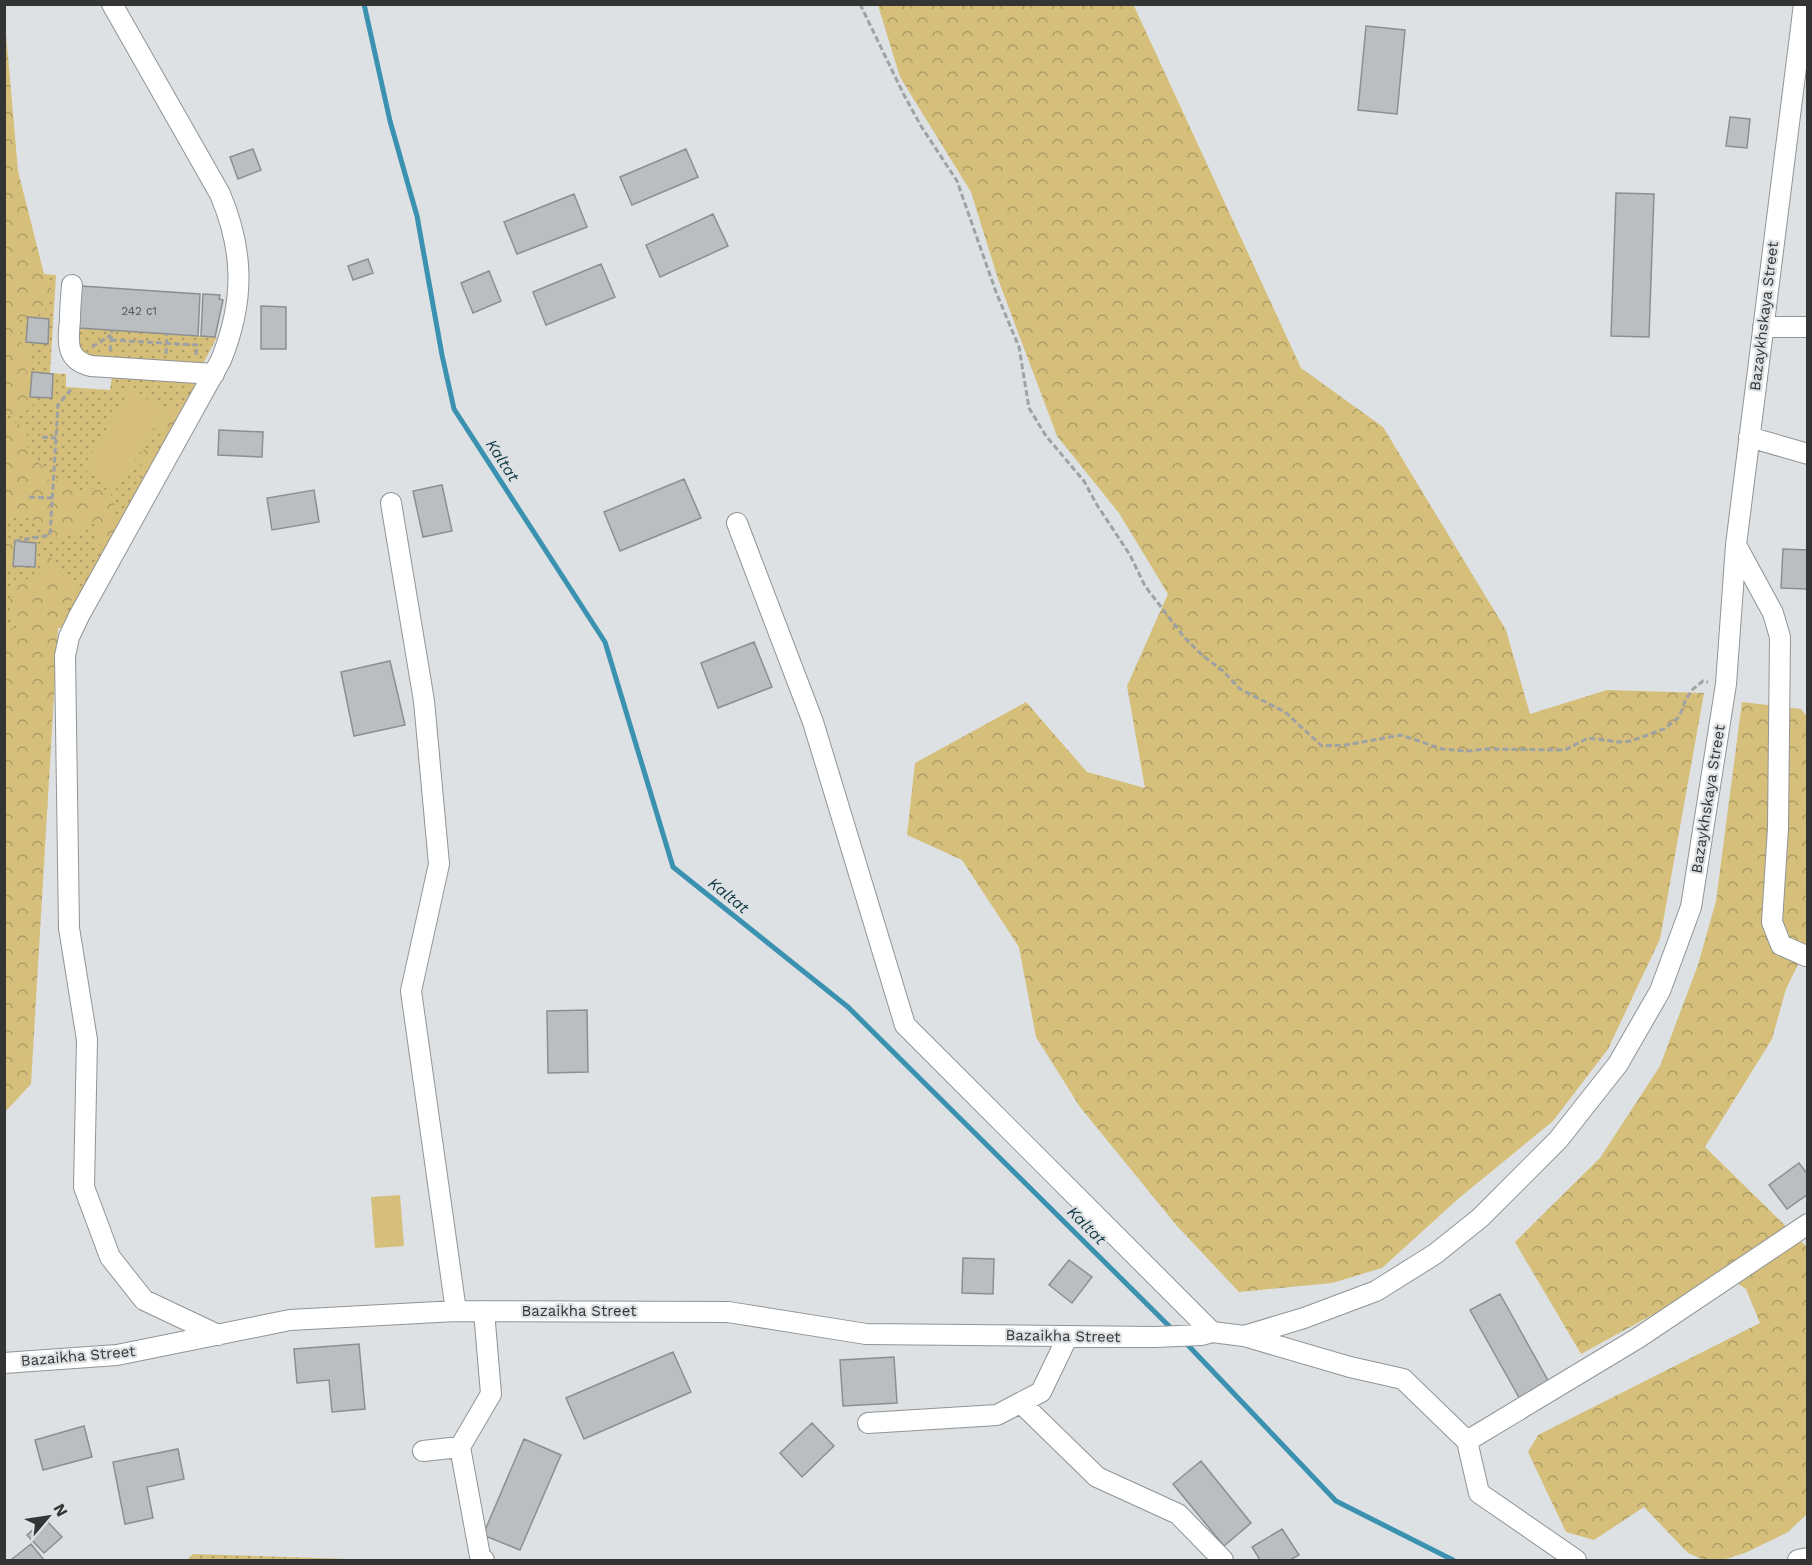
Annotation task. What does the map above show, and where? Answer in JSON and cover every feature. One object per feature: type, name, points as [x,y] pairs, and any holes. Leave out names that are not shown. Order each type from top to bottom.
[{"type":"street","points":[[112,4],[220,194],[228,214],[238,257],[238,300],[229,341],[214,374],[79,616],[69,637],[64,656],[69,928],[87,1040],[84,1187],[110,1257],[144,1300],[218,1335]]},
{"type":"street","name":"Bazaykhskaya Street","points":[[1207,1333],[1244,1336],[1304,1318],[1376,1291],[1435,1254],[1480,1218],[1558,1140],[1618,1064],[1660,992],[1691,907],[1726,684],[1736,545],[1804,4]]},
{"type":"street","points":[[72,285],[68,340],[72,355],[78,361],[91,366],[214,374]]},
{"type":"street","points":[[1763,327],[1808,327]]},
{"type":"street","points":[[1749,437],[1808,454]]},
{"type":"street","points":[[391,503],[424,701],[439,864],[411,991],[456,1311]]},
{"type":"street","points":[[737,523],[813,722],[905,1025],[1207,1333]]},
{"type":"street","points":[[1736,545],[1773,613],[1780,637],[1778,828],[1772,922],[1781,945],[1808,955]]},
{"type":"street","points":[[1467,1441],[1638,1338],[1808,1224]]},
{"type":"street","name":"Bazaikha Street","points":[[4,1363],[117,1354],[290,1320],[456,1311],[728,1312],[866,1334],[1155,1337],[1207,1333]]},
{"type":"street","points":[[484,1311],[491,1394],[460,1447],[480,1556],[484,1560]]},
{"type":"street","points":[[868,1423],[997,1415],[1041,1392],[1068,1336]]},
{"type":"street","points":[[1244,1336],[1403,1379],[1467,1441],[1479,1494],[1576,1560]]},
{"type":"street","points":[[1021,1403],[1097,1477],[1178,1514],[1222,1560]]},
{"type":"street","points":[[423,1451],[460,1447]]},
{"type":"street","points":[[1798,1560],[1808,1558]]},
{"type":"path","points":[[860,4],[909,106],[957,181],[996,292],[1019,347],[1029,408],[1046,436],[1084,482],[1130,555],[1145,586],[1161,608],[1184,637],[1240,689],[1285,712],[1322,746],[1346,745],[1401,735],[1442,749],[1565,750],[1588,738],[1619,742],[1631,741],[1664,729],[1679,717],[1686,699],[1703,681],[1726,684]]},
{"type":"path","points":[[111,340],[197,345]]},
{"type":"path","points":[[15,542],[50,535],[58,405],[72,387]]},
{"type":"path","points":[[42,437],[56,438]]},
{"type":"path","points":[[29,497],[52,498]]},
{"type":"green space","points":[[878,5],[1135,5],[1301,368],[1383,427],[1506,630],[1530,714],[1607,690],[1704,693],[1660,939],[1608,1049],[1553,1121],[1458,1199],[1382,1268],[1332,1283],[1239,1292],[1177,1226],[1080,1107],[1036,1037],[1019,947],[962,860],[907,835],[915,763],[1026,702],[1087,772],[1145,788],[1127,686],[1168,594],[1119,513],[1057,436],[998,279],[971,192],[900,77]]},
{"type":"green space","points":[[4,10],[18,171],[44,274],[52,290],[48,305],[43,311],[37,316],[19,320],[22,330],[17,341],[23,343],[31,352],[30,365],[25,370],[36,386],[36,395],[30,408],[14,414],[4,412]]},
{"type":"green space","points":[[4,271],[56,275],[50,373],[66,374],[66,387],[110,390],[112,377],[199,383],[61,628],[5,628]]},
{"type":"green space","points":[[79,328],[217,337],[203,364],[88,356],[79,344]]},
{"type":"green space","points":[[130,389],[165,409],[118,489],[83,469]]},
{"type":"green space","points":[[169,406],[175,406],[182,412],[170,434],[161,429],[158,421],[161,412]]},
{"type":"green space","points":[[13,422],[26,431],[28,455],[42,466],[49,482],[59,480],[67,482],[83,493],[90,489],[103,489],[112,496],[114,508],[112,516],[121,521],[106,548],[95,539],[95,524],[86,521],[72,535],[64,538],[56,538],[41,531],[30,514],[20,517],[6,515],[5,523],[5,424]]},
{"type":"green space","points":[[148,448],[154,448],[160,452],[147,471],[139,459],[141,453]]},
{"type":"green space","points":[[5,533],[14,548],[14,559],[5,573]]},
{"type":"green space","points":[[46,558],[55,561],[59,575],[70,576],[74,579],[78,590],[75,597],[68,603],[66,616],[58,628],[31,1084],[5,1112],[5,628],[18,628],[10,610],[12,593],[16,586],[32,578],[43,577],[40,566],[41,561]]},
{"type":"green space","points":[[1742,702],[1801,709],[1808,718],[1807,946],[1786,989],[1772,1039],[1705,1147],[1807,1245],[1807,1514],[1788,1532],[1745,1553],[1722,1560],[1704,1560],[1688,1553],[1644,1507],[1594,1540],[1566,1532],[1528,1452],[1538,1435],[1760,1323],[1746,1289],[1725,1275],[1581,1354],[1515,1242],[1600,1158],[1660,1066],[1698,965],[1716,901]]},
{"type":"green space","points":[[400,1195],[404,1246],[375,1248],[371,1197]]},
{"type":"green space","points":[[193,1554],[381,1560],[187,1560]]},
{"type":"building","points":[[1366,26],[1405,30],[1397,114],[1358,110]]},
{"type":"building","points":[[1730,117],[1750,119],[1747,148],[1726,146]]},
{"type":"building","points":[[253,149],[261,170],[238,179],[230,157]]},
{"type":"building","points":[[686,149],[698,177],[632,205],[620,177]]},
{"type":"building","points":[[1616,193],[1654,194],[1649,337],[1611,336]]},
{"type":"building","points":[[574,194],[587,227],[517,254],[504,222]]},
{"type":"building","points":[[713,214],[728,246],[660,277],[646,245]]},
{"type":"building","points":[[368,259],[373,273],[353,280],[348,266]]},
{"type":"building","points":[[601,264],[615,297],[546,325],[533,292]]},
{"type":"building","points":[[489,271],[501,301],[473,313],[461,283]]},
{"type":"building","points":[[81,286],[200,294],[198,336],[79,328]]},
{"type":"building","points":[[203,294],[220,295],[219,299],[223,300],[215,337],[201,336]]},
{"type":"building","points":[[261,306],[286,307],[286,349],[261,349]]},
{"type":"building","points":[[28,317],[49,319],[48,344],[26,342]]},
{"type":"building","points":[[32,372],[53,374],[52,398],[30,397]]},
{"type":"building","points":[[219,430],[263,432],[262,457],[218,455]]},
{"type":"building","points":[[684,479],[701,518],[620,551],[604,512]]},
{"type":"building","points":[[442,485],[452,531],[423,537],[413,491]]},
{"type":"building","points":[[314,490],[319,522],[272,530],[267,498]]},
{"type":"building","points":[[15,541],[36,543],[35,567],[13,566]]},
{"type":"building","points":[[1783,549],[1808,550],[1808,589],[1781,588]]},
{"type":"building","points":[[754,642],[772,687],[718,708],[701,663]]},
{"type":"building","points":[[390,661],[405,725],[354,736],[341,672]]},
{"type":"building","points":[[587,1010],[588,1072],[548,1073],[547,1011]]},
{"type":"building","points":[[1799,1163],[1808,1175],[1808,1194],[1787,1209],[1769,1185]]},
{"type":"building","points":[[963,1258],[994,1259],[993,1294],[962,1293]]},
{"type":"building","points":[[1069,1260],[1092,1277],[1072,1303],[1049,1285]]},
{"type":"building","points":[[1500,1294],[1550,1384],[1521,1401],[1470,1310]]},
{"type":"building","points":[[359,1344],[365,1409],[332,1412],[329,1380],[297,1383],[294,1349]]},
{"type":"building","points":[[673,1352],[691,1392],[584,1439],[566,1398]]},
{"type":"building","points":[[894,1357],[897,1403],[843,1406],[840,1360]]},
{"type":"building","points":[[812,1423],[834,1446],[802,1477],[780,1453]]},
{"type":"building","points":[[84,1426],[92,1457],[43,1470],[35,1440]]},
{"type":"building","points":[[524,1439],[561,1455],[520,1550],[483,1535]]},
{"type":"building","points":[[178,1449],[184,1479],[147,1487],[153,1518],[125,1524],[113,1462]]},
{"type":"building","points":[[1201,1461],[1251,1523],[1224,1546],[1173,1484]]},
{"type":"building","points":[[45,1519],[62,1537],[44,1553],[27,1535]]},
{"type":"building","points":[[1282,1529],[1299,1555],[1290,1560],[1260,1560],[1252,1547]]},
{"type":"building","points":[[31,1544],[44,1560],[12,1559]]},
{"type":"waterway","name":"Kaltat","points":[[364,4],[390,121],[417,216],[454,409],[605,642],[673,867],[848,1007],[1175,1332]]},
{"type":"waterway","name":"Kaltat","points":[[1184,1341],[1336,1501],[1453,1560]]}]
